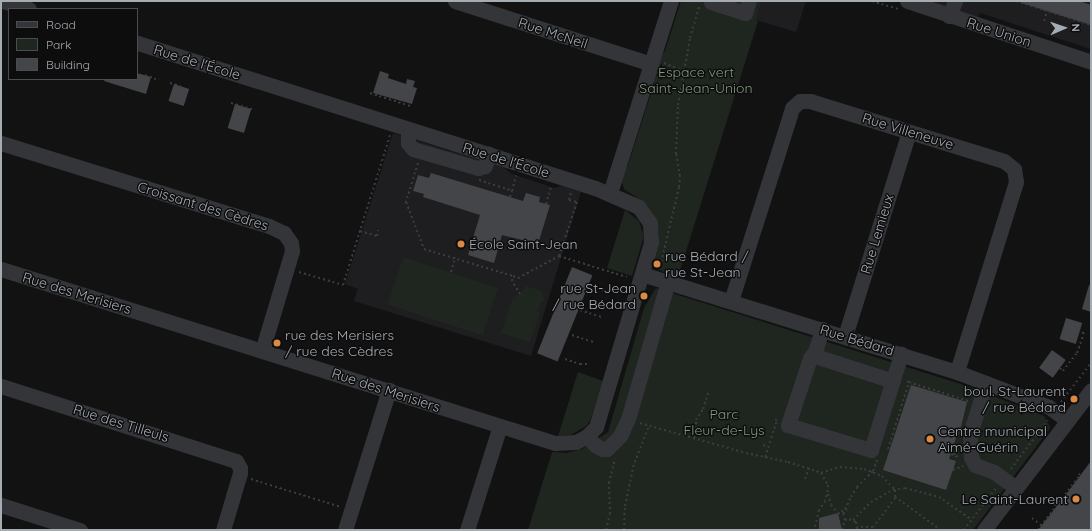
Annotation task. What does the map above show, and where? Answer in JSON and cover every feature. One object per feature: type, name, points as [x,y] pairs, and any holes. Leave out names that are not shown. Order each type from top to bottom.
[{"type":"street","points":[[3,1],[26,8]]},
{"type":"street","name":"Rue McNeil","points":[[455,1],[654,63]]},
{"type":"street","points":[[610,193],[654,63],[671,1]]},
{"type":"street","points":[[706,2],[745,13],[749,1]]},
{"type":"street","name":"Rue Union","points":[[907,1],[1091,62]]},
{"type":"street","points":[[949,16],[954,1]]},
{"type":"street","name":"Rue de l'École","points":[[138,43],[610,193],[639,207],[647,216],[650,223],[652,236],[637,276],[599,421],[593,431],[587,436]]},
{"type":"street","name":"Rue Villeneuve","points":[[731,301],[790,115],[796,103],[804,100],[810,101],[1004,161],[1014,169],[1016,182],[957,372]]},
{"type":"street","name":"Rue Lemieux","points":[[845,336],[909,132]]},
{"type":"street","name":"Croissant des Cèdres","points":[[1,143],[269,226],[284,233],[291,243],[292,251],[262,351]]},
{"type":"street","name":"Rue des Merisiers","points":[[1,269],[561,444],[576,442],[587,436]]},
{"type":"street","name":"Rue Bédard","points":[[637,276],[663,276],[731,301],[957,372],[1049,407],[1067,420]]},
{"type":"street","points":[[587,436],[595,445],[602,449],[606,449],[620,436],[628,419],[663,276]]},
{"type":"street","points":[[822,329],[815,352],[810,358],[788,425],[871,450],[896,380],[902,354]]},
{"type":"street","points":[[812,355],[896,380]]},
{"type":"street","points":[[986,383],[970,434],[971,457],[975,465],[994,472],[1016,488]]},
{"type":"street","name":"Rue des Tilleuls","points":[[1,386],[227,457],[239,464],[240,475],[223,530]]},
{"type":"street","points":[[345,530],[389,390]]},
{"type":"street","points":[[984,530],[1091,390]]},
{"type":"street","points":[[466,530],[500,426]]},
{"type":"street","points":[[1,505],[80,530]]},
{"type":"path","points":[[1016,1],[1091,25]]},
{"type":"path","points":[[663,276],[680,182],[676,146],[678,105],[683,70],[690,38],[706,2]]},
{"type":"path","points":[[1044,21],[1048,11]]},
{"type":"path","points":[[654,63],[683,70]]},
{"type":"path","points":[[145,75],[159,80]]},
{"type":"path","points":[[170,83],[181,86]]},
{"type":"path","points":[[370,93],[413,107]]},
{"type":"path","points":[[231,103],[255,110]]},
{"type":"path","points":[[294,270],[343,285],[391,131]]},
{"type":"path","points":[[416,170],[406,202],[424,249],[518,278],[559,256],[637,276]]},
{"type":"path","points":[[546,204],[551,185]]},
{"type":"path","points":[[510,197],[512,191]]},
{"type":"path","points":[[559,256],[577,202],[568,200],[569,198]]},
{"type":"path","points":[[360,231],[377,236],[378,230]]},
{"type":"path","points":[[451,272],[455,258]]},
{"type":"path","points":[[513,276],[512,281],[520,294]]},
{"type":"path","points":[[588,286],[609,292]]},
{"type":"path","points":[[580,310],[602,317]]},
{"type":"path","points":[[1060,368],[1063,371],[1077,353],[1084,333],[1079,332]]},
{"type":"path","points":[[572,335],[594,342]]},
{"type":"path","points":[[565,359],[580,364],[588,364]]},
{"type":"path","points":[[1060,404],[1091,363]]},
{"type":"path","points":[[896,380],[909,382],[971,402]]},
{"type":"path","points":[[888,449],[902,410],[909,382]]},
{"type":"path","points":[[694,438],[696,420],[703,409],[709,390]]},
{"type":"path","points":[[1008,472],[1049,418]]},
{"type":"path","points":[[765,457],[777,420],[772,419]]},
{"type":"path","points":[[636,422],[746,453],[809,468],[821,473],[828,484],[827,493],[819,510],[814,530],[819,530]]},
{"type":"path","points":[[624,530],[625,506],[631,474],[649,426]]},
{"type":"path","points":[[954,455],[958,442]]},
{"type":"path","points":[[763,445],[768,446]]},
{"type":"path","points":[[606,530],[610,514],[609,484],[616,454]]},
{"type":"path","points":[[821,473],[847,466],[872,471],[890,483],[895,490],[895,497],[873,527],[857,529]]},
{"type":"path","points":[[805,478],[809,468]]},
{"type":"path","points":[[842,530],[845,520],[843,512],[857,487],[872,471]]},
{"type":"path","points":[[1038,530],[1080,475],[1078,473]]},
{"type":"path","points":[[246,478],[344,508]]},
{"type":"path","points":[[964,530],[997,487]]},
{"type":"path","points":[[845,520],[853,520],[870,502],[895,490],[912,488],[939,496],[972,520]]},
{"type":"path","points":[[827,493],[831,505],[838,513],[847,510]]},
{"type":"path","points":[[895,497],[942,530]]},
{"type":"path","points":[[1046,499],[1057,506]]},
{"type":"path","points":[[1032,518],[1042,526]]},
{"type":"path","points":[[853,520],[857,529],[860,530]]},
{"type":"shaded area","points":[[762,1],[806,1],[796,32],[756,20]]},
{"type":"shaded area","points":[[923,1],[1091,1],[1091,49],[980,13],[977,20]]},
{"type":"shaded area","name":"École Saint-Jean","points":[[393,133],[503,167],[512,174],[554,188],[562,186],[581,192],[531,356],[354,301],[358,289],[345,284]]},
{"type":"green space","name":"Espace vert Saint-Jean-Union","points":[[681,1],[762,1],[756,20],[758,21],[678,277],[661,271],[656,266],[654,259],[659,236],[656,219],[645,203],[624,189],[621,179],[628,165],[654,84],[654,73],[660,56],[665,51]]},
{"type":"green space","points":[[625,210],[639,221],[643,234],[643,239],[632,276],[607,268]]},
{"type":"green space","points":[[403,257],[498,288],[483,335],[388,305]]},
{"type":"green space","points":[[526,286],[542,291],[544,300],[537,311],[540,312],[530,342],[501,333],[513,297],[520,294]]},
{"type":"green space","name":"Parc Fleur-de-Lys","points":[[656,288],[967,386],[1044,416],[1050,427],[973,530],[528,530],[552,452],[567,453],[582,449],[608,432],[644,308]]},
{"type":"green space","points":[[578,372],[603,381],[590,421],[586,426],[571,435],[558,436]]},
{"type":"building","points":[[1022,1],[1079,1],[1091,5],[1091,25],[1022,3]]},
{"type":"building","points":[[380,71],[389,74],[388,78],[406,84],[407,79],[415,81],[413,87],[417,88],[412,104],[373,93]]},
{"type":"building","points":[[138,73],[151,77],[146,94],[104,81],[138,80]]},
{"type":"building","points":[[174,84],[189,89],[184,106],[168,101]]},
{"type":"building","points":[[235,104],[251,109],[244,133],[228,128]]},
{"type":"building","points":[[431,173],[523,201],[526,193],[540,197],[539,202],[550,205],[538,244],[502,235],[494,263],[468,255],[480,215],[423,197],[424,194],[413,191],[418,175],[429,178]]},
{"type":"building","points":[[572,267],[592,275],[558,361],[537,353]]},
{"type":"building","points":[[1089,285],[1091,286],[1091,312],[1082,309]]},
{"type":"building","points":[[1066,318],[1082,323],[1076,344],[1060,339]]},
{"type":"building","points":[[1052,350],[1066,360],[1053,378],[1039,368]]},
{"type":"building","name":"Centre municipal Aimé-Guérin","points":[[911,385],[967,402],[959,435],[957,435],[949,459],[956,461],[946,490],[883,470]]},
{"type":"building","name":"Le Saint-Laurent","points":[[1091,461],[1091,530],[1038,530],[1067,493]]},
{"type":"building","points":[[838,513],[842,530],[819,530],[819,518]]},
{"type":"place","name":"École Saint-Jean","points":[[461,244]]},
{"type":"place","name":"rue Bédard / rue St-Jean","points":[[657,264]]},
{"type":"place","name":"rue St-Jean / rue Bédard","points":[[644,296]]},
{"type":"place","name":"rue des Merisiers / rue des Cèdres","points":[[277,343]]},
{"type":"place","name":"boul. St-Laurent / rue Bédard","points":[[1074,399]]},
{"type":"place","name":"Centre municipal Aimé-Guérin","points":[[930,439]]},
{"type":"place","name":"Le Saint-Laurent","points":[[1076,499]]}]
